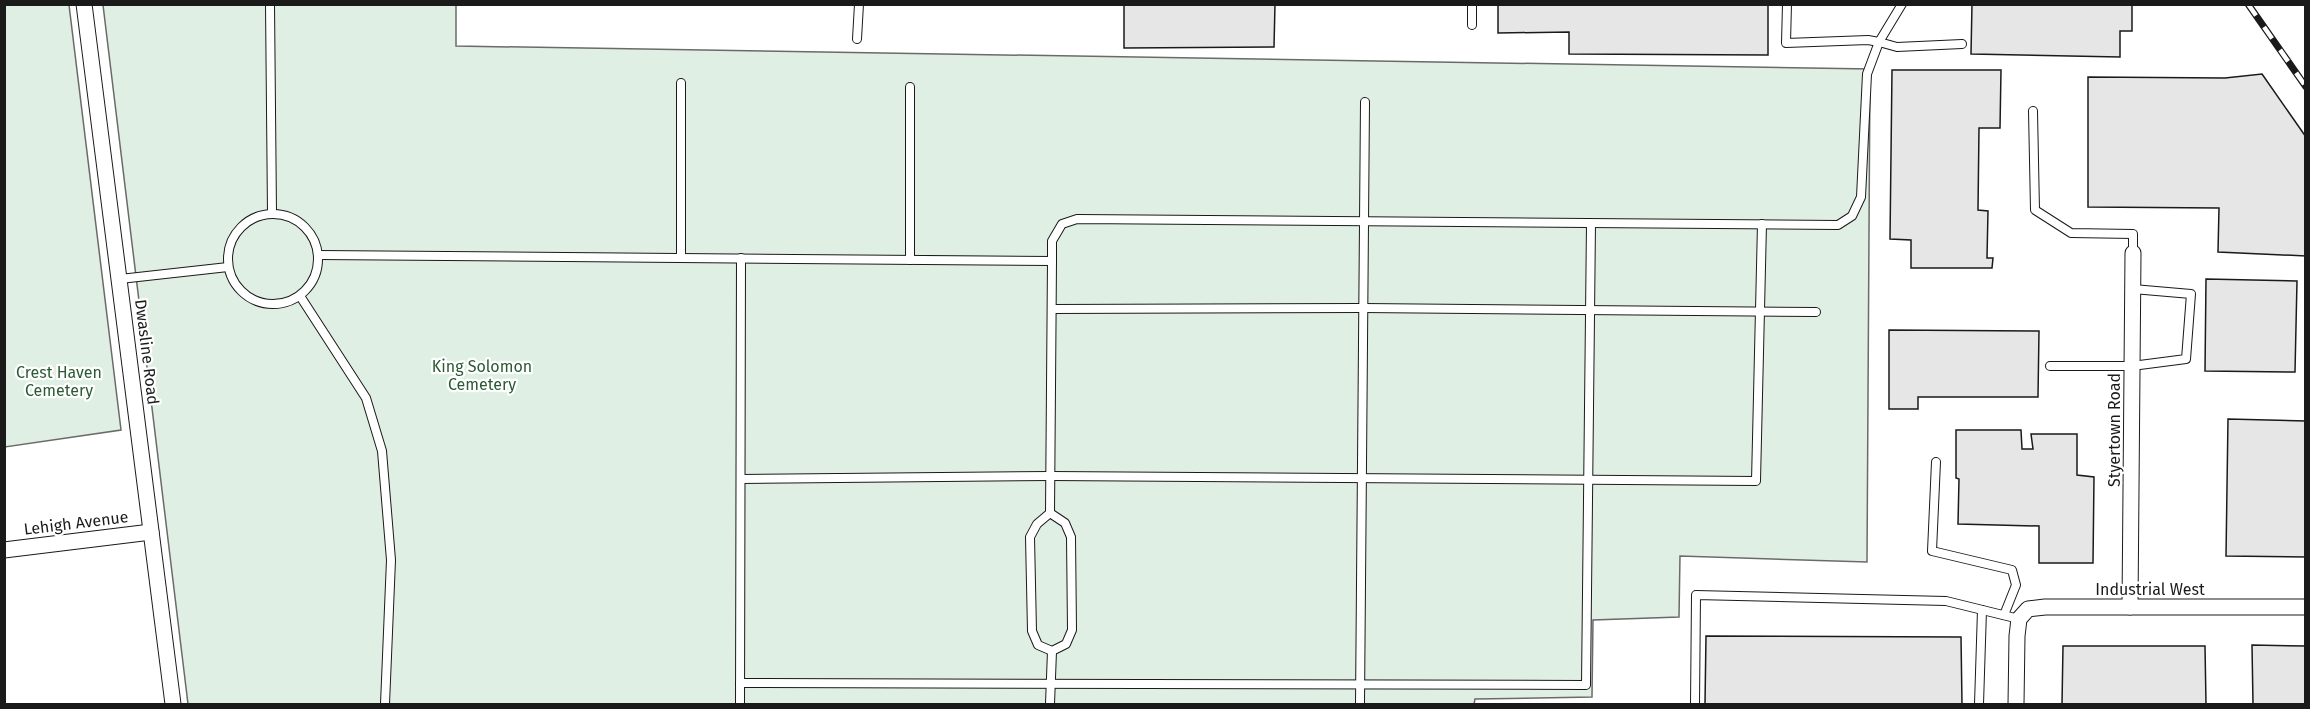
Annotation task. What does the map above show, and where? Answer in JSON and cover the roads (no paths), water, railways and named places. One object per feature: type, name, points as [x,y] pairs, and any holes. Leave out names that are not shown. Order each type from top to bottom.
[{"type":"street","name":"Dwasline Road","points":[[84,4],[173,705]]},
{"type":"street","name":"Styertown Road","points":[[2130,607],[2133,252]]},
{"type":"street","name":"Lehigh Avenue","points":[[4,550],[151,532]]},
{"type":"street","name":"Industrial West","points":[[2012,617],[2028,609],[2037,608],[2306,608]]},
{"type":"street","points":[[2012,617],[2016,639],[2016,705]]},
{"type":"lane","points":[[270,4],[272,214]]},
{"type":"lane","points":[[857,39],[859,4]]},
{"type":"lane","points":[[1472,4],[1472,25]]},
{"type":"lane","points":[[1787,4],[1786,43],[1868,40],[1897,47],[1962,44]]},
{"type":"lane","points":[[1050,513],[1052,241],[1062,224],[1077,219],[1838,225],[1852,216],[1861,197],[1867,74],[1879,42],[1902,4]]},
{"type":"lane","points":[[681,83],[681,258]]},
{"type":"lane","points":[[910,87],[910,260]]},
{"type":"lane","points":[[1360,705],[1365,102]]},
{"type":"lane","points":[[2033,111],[2035,210],[2071,233],[2133,234],[2133,252]]},
{"type":"lane","points":[[272,214],[282,214],[296,220],[307,229],[315,241],[319,255],[317,270],[311,285],[300,296],[287,303],[271,305],[256,302],[243,294],[233,282],[228,267],[228,252],[241,226],[254,218],[272,214]]},
{"type":"lane","points":[[740,683],[1586,685],[1591,223]]},
{"type":"lane","points":[[741,479],[1050,476],[1755,481],[1762,224]]},
{"type":"lane","points":[[319,255],[1052,261]]},
{"type":"lane","points":[[740,705],[741,258]]},
{"type":"lane","points":[[120,279],[228,267]]},
{"type":"lane","points":[[2050,366],[2132,366],[2186,359],[2191,294],[2133,289]]},
{"type":"lane","points":[[300,296],[366,398],[382,451],[391,560],[385,705]]},
{"type":"lane","points":[[1052,309],[1363,308],[1816,312]]},
{"type":"lane","points":[[1695,705],[1696,595],[1946,601],[2012,617],[2016,585],[2012,570],[1932,551],[1936,462]]},
{"type":"lane","points":[[1050,513],[1065,523],[1071,537],[1072,630],[1066,644],[1052,651],[1038,645],[1032,631],[1031,607],[1030,537],[1036,524],[1050,513]]},
{"type":"lane","points":[[1979,705],[1982,610]]},
{"type":"lane","points":[[1050,705],[1052,651]]},
{"type":"railway","points":[[2248,4],[2306,87]]},
{"type":"park label","name":"King Solomon Cemetery","points":[[482,375]]},
{"type":"park label","name":"Crest Haven Cemetery","points":[[59,381]]}]
